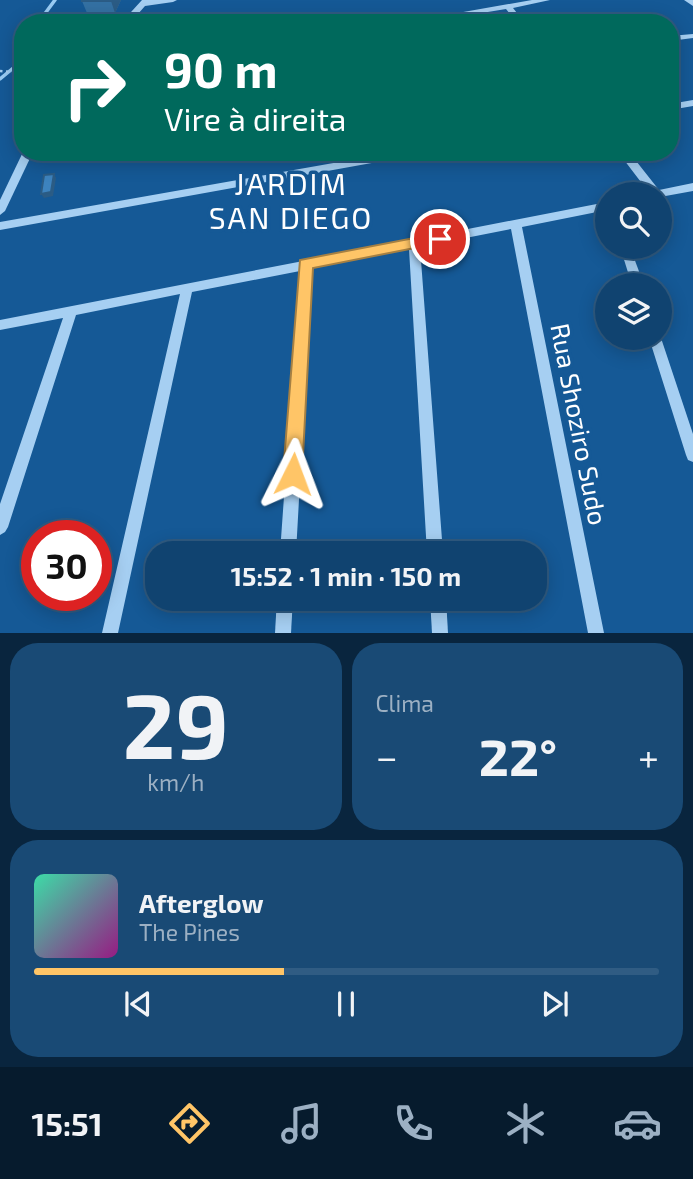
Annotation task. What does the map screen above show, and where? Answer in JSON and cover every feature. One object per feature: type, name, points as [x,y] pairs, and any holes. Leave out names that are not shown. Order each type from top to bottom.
[{"type":"street","points":[[145,2],[173,0]]},
{"type":"street","points":[[460,14],[546,0]]},
{"type":"street","points":[[688,0],[693,4]]},
{"type":"street","points":[[508,6],[514,14]]},
{"type":"street","points":[[0,211],[24,161]]},
{"type":"street","points":[[0,226],[365,161]]},
{"type":"street","points":[[630,161],[647,182]]},
{"type":"street","points":[[672,191],[693,187]]},
{"type":"street","points":[[0,325],[595,208]]},
{"type":"street","name":"Rua Shoziro Sudo","points":[[516,224],[596,633]]},
{"type":"street","points":[[414,243],[434,541]]},
{"type":"street","points":[[289,541],[306,264]]},
{"type":"street","points":[[110,633],[187,289]]},
{"type":"street","points":[[0,527],[71,312]]},
{"type":"street","points":[[659,350],[693,455]]},
{"type":"street","points":[[283,633],[284,611]]},
{"type":"street","points":[[439,611],[440,633]]},
{"type":"building","points":[[54,174],[51,192],[41,194],[44,175]]},
{"type":"waterway","points":[[45,14],[55,0]]},
{"type":"waterway","points":[[0,79],[14,67]]},
{"type":"district","name":"JARDIM SAN DIEGO","points":[[291,200]]},
{"type":"route","points":[[293,474],[306,264],[440,239]]}]
